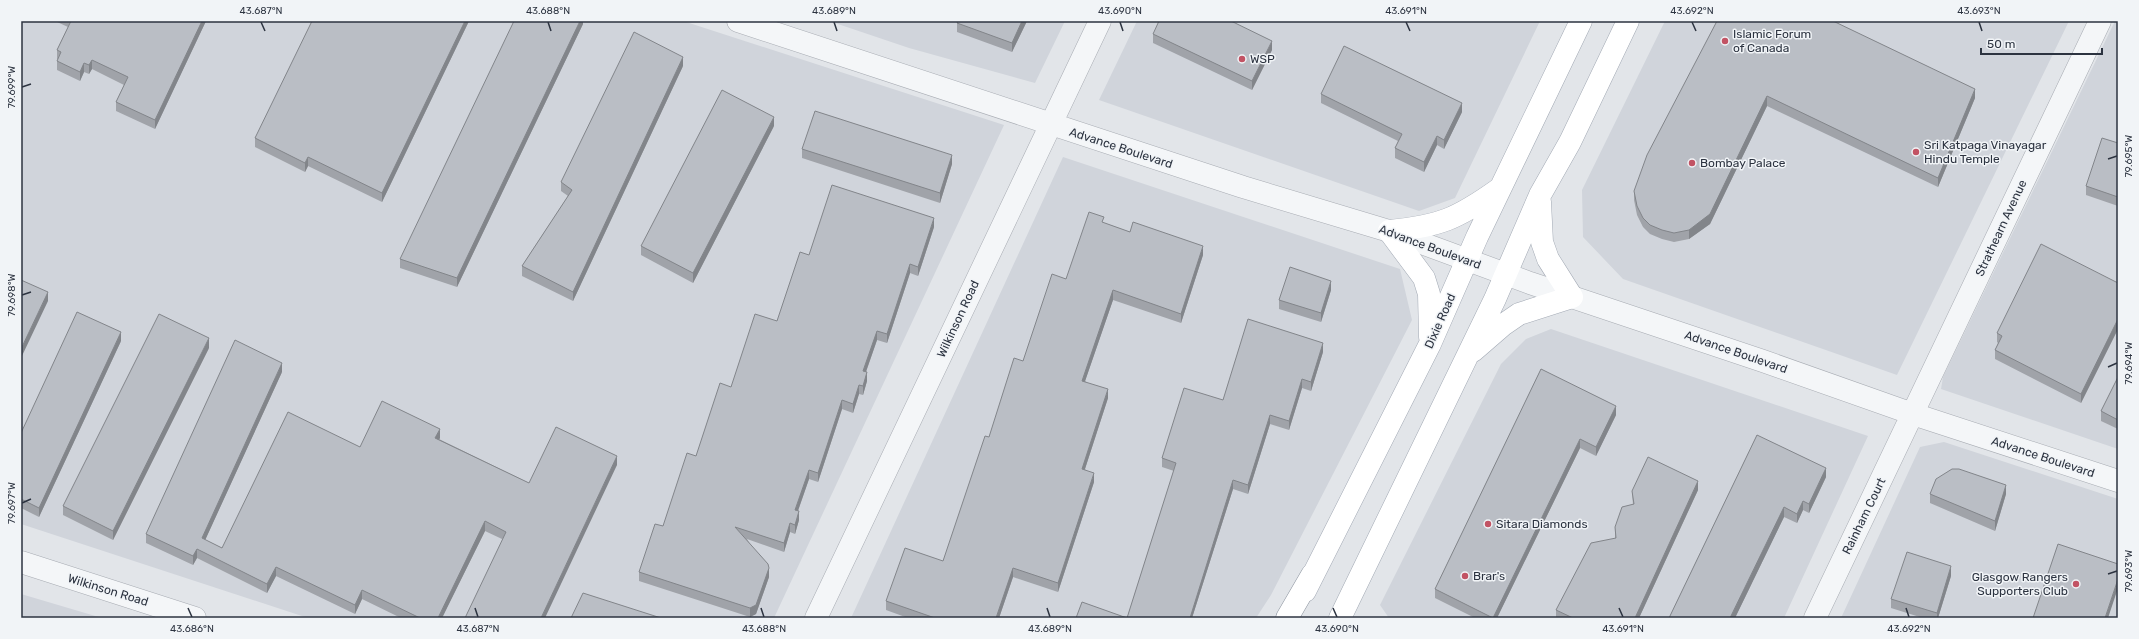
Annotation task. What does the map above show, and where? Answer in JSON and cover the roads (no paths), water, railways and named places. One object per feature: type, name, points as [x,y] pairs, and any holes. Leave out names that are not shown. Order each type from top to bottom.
[{"type":"main road","name":"Dixie Road","points":[[1293,618],[1312,575],[1430,344],[1500,189],[1581,21]]},
{"type":"main road","points":[[1340,618],[1466,358],[1505,275],[1540,195],[1570,142],[1628,21]]},
{"type":"main road","points":[[1389,231],[1424,227],[1448,220],[1468,211],[1500,189]]},
{"type":"main road","points":[[1466,358],[1503,325],[1519,314],[1572,297],[1548,259],[1542,242],[1540,195]]},
{"type":"main road","points":[[1389,231],[1424,278],[1429,294],[1430,344]]},
{"type":"main road","points":[[1286,618],[1312,575]]},
{"type":"street","name":"Advance Boulevard","points":[[738,21],[1050,125],[1243,187],[1389,231],[1505,275],[1913,414],[2118,481]]},
{"type":"street","name":"Wilkinson Road","points":[[816,618],[1100,21]]},
{"type":"street","name":"Strathearn Avenue","points":[[1913,414],[2100,21]]},
{"type":"street","name":"Rainham Court","points":[[1815,618],[1913,414]]},
{"type":"street","name":"Wilkinson Road","points":[[21,562],[194,618]]},
{"type":"place","name":"Islamic Forum of Canada","points":[[1725,41]]},
{"type":"place","name":"WSP","points":[[1242,59]]},
{"type":"place","name":"Sri Katpaga Vinayagar Hindu Temple","points":[[1916,152]]},
{"type":"place","name":"Bombay Palace","points":[[1692,163]]},
{"type":"place","name":"Sitara Diamonds","points":[[1488,524]]},
{"type":"place","name":"Brar's","points":[[1465,576]]},
{"type":"place","name":"Glasgow Rangers Supporters Club","points":[[2076,584]]}]
